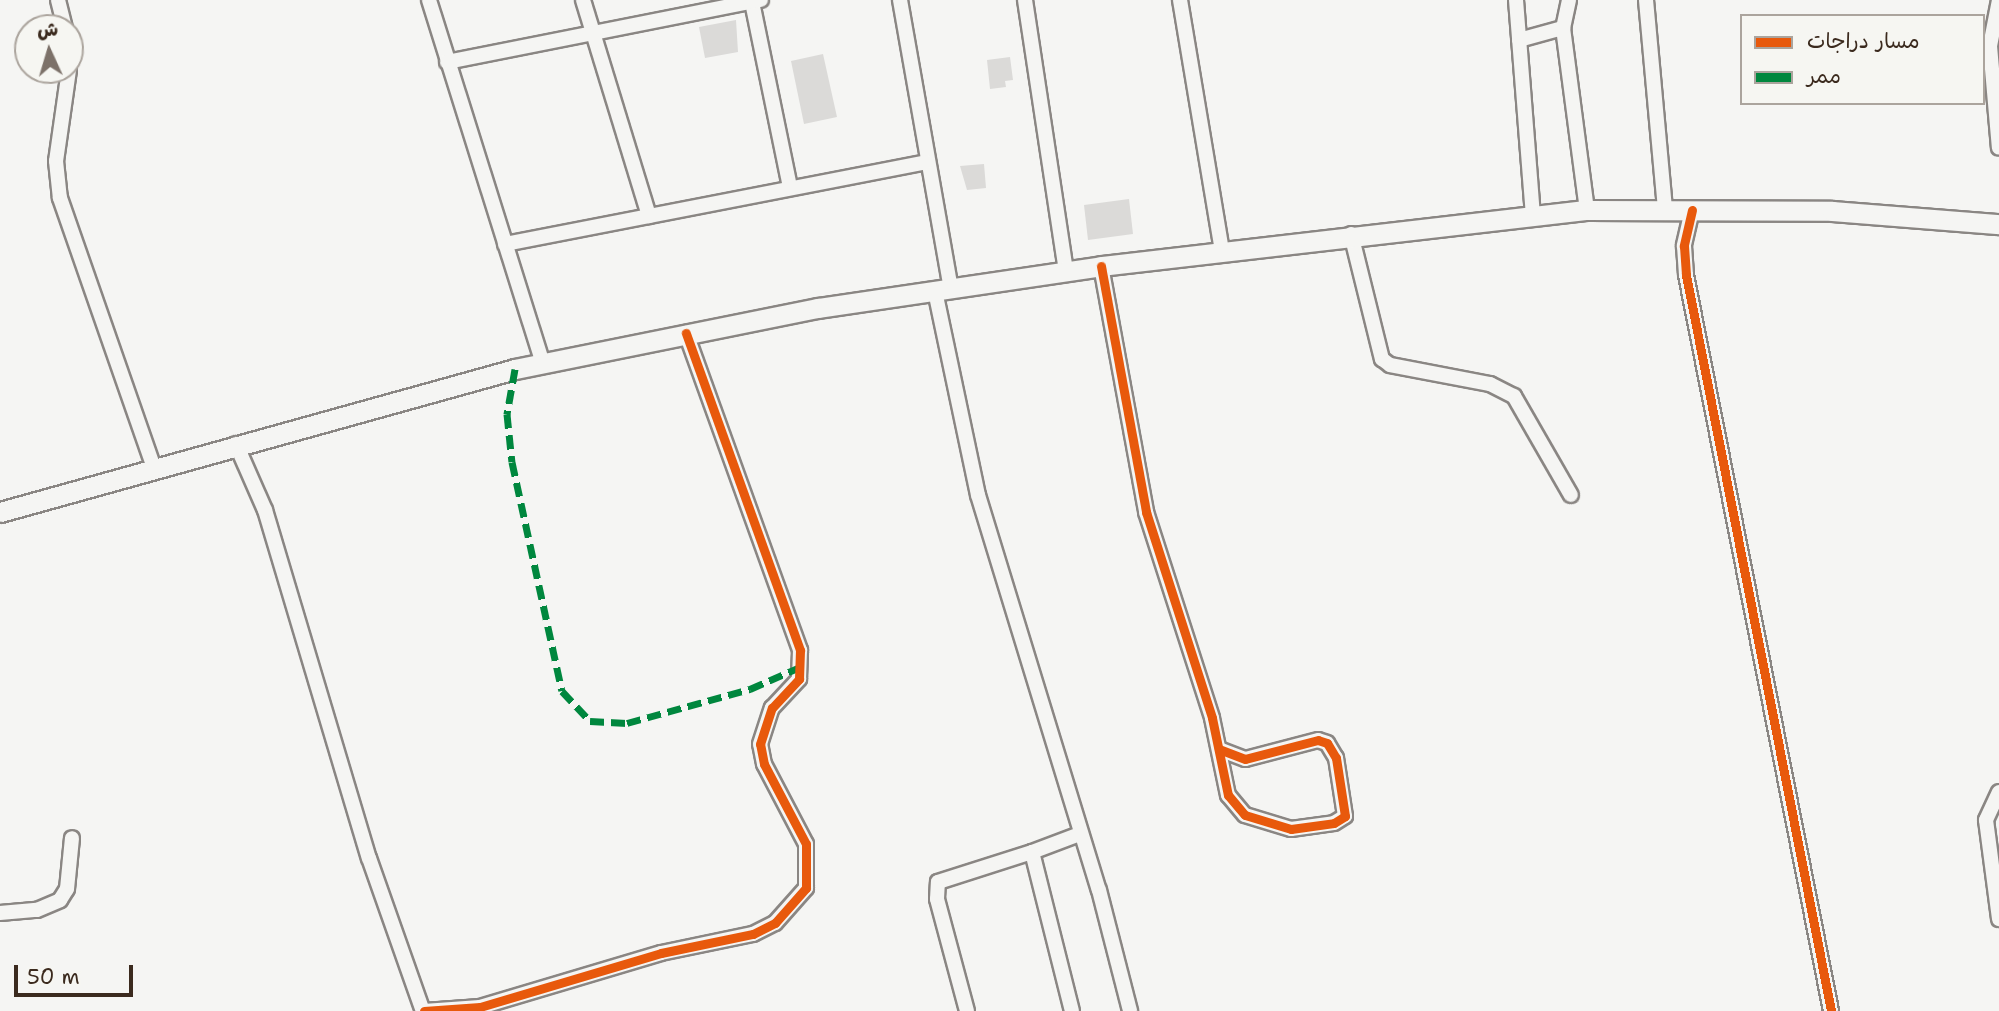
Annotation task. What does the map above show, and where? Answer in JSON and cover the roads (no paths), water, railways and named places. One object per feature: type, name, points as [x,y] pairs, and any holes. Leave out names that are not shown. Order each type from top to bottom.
[{"type":"main road","points":[[0,512],[236,444],[543,364],[687,333],[1066,271],[1350,234],[1587,209],[1832,211],[1999,224]]},
{"type":"street","points":[[429,0],[543,364]]},
{"type":"street","points":[[583,0],[649,216]]},
{"type":"street","points":[[900,0],[943,290],[978,495],[1130,1011]]},
{"type":"street","points":[[1025,0],[1066,271]]},
{"type":"street","points":[[1180,0],[1222,250]]},
{"type":"street","points":[[1516,0],[1533,214]]},
{"type":"street","points":[[1569,0],[1563,28],[1587,209]]},
{"type":"street","points":[[1646,0],[1665,210]]},
{"type":"street","points":[[1999,0],[1990,46],[1999,148]]},
{"type":"street","points":[[447,62],[592,30],[748,1],[790,187]]},
{"type":"street","points":[[1519,40],[1563,28]]},
{"type":"street","points":[[67,84],[57,161],[60,198],[154,468]]},
{"type":"street","points":[[505,244],[926,162]]},
{"type":"street","points":[[1692,210],[1686,223],[1686,275],[1832,1011]]},
{"type":"street","points":[[1350,234],[1382,359],[1390,365],[1490,384],[1514,396],[1571,495]]},
{"type":"street","points":[[1101,266],[1146,512],[1219,749],[1228,795],[1245,816],[1291,829],[1334,823],[1345,816],[1338,769],[1328,743],[1318,740],[1245,759],[1219,749]]},
{"type":"street","points":[[236,444],[265,510],[369,858],[424,1011],[480,1007],[661,953],[753,934],[775,923],[806,888],[806,844],[764,764],[760,744],[772,708],[799,679],[800,650],[687,333]]},
{"type":"street","points":[[1999,792],[1986,820],[1999,919]]},
{"type":"street","points":[[967,1011],[937,899],[938,883],[1080,834]]},
{"type":"street","points":[[0,913],[37,910],[60,900],[67,889],[72,838]]},
{"type":"street","points":[[1032,852],[1072,1011]]}]
